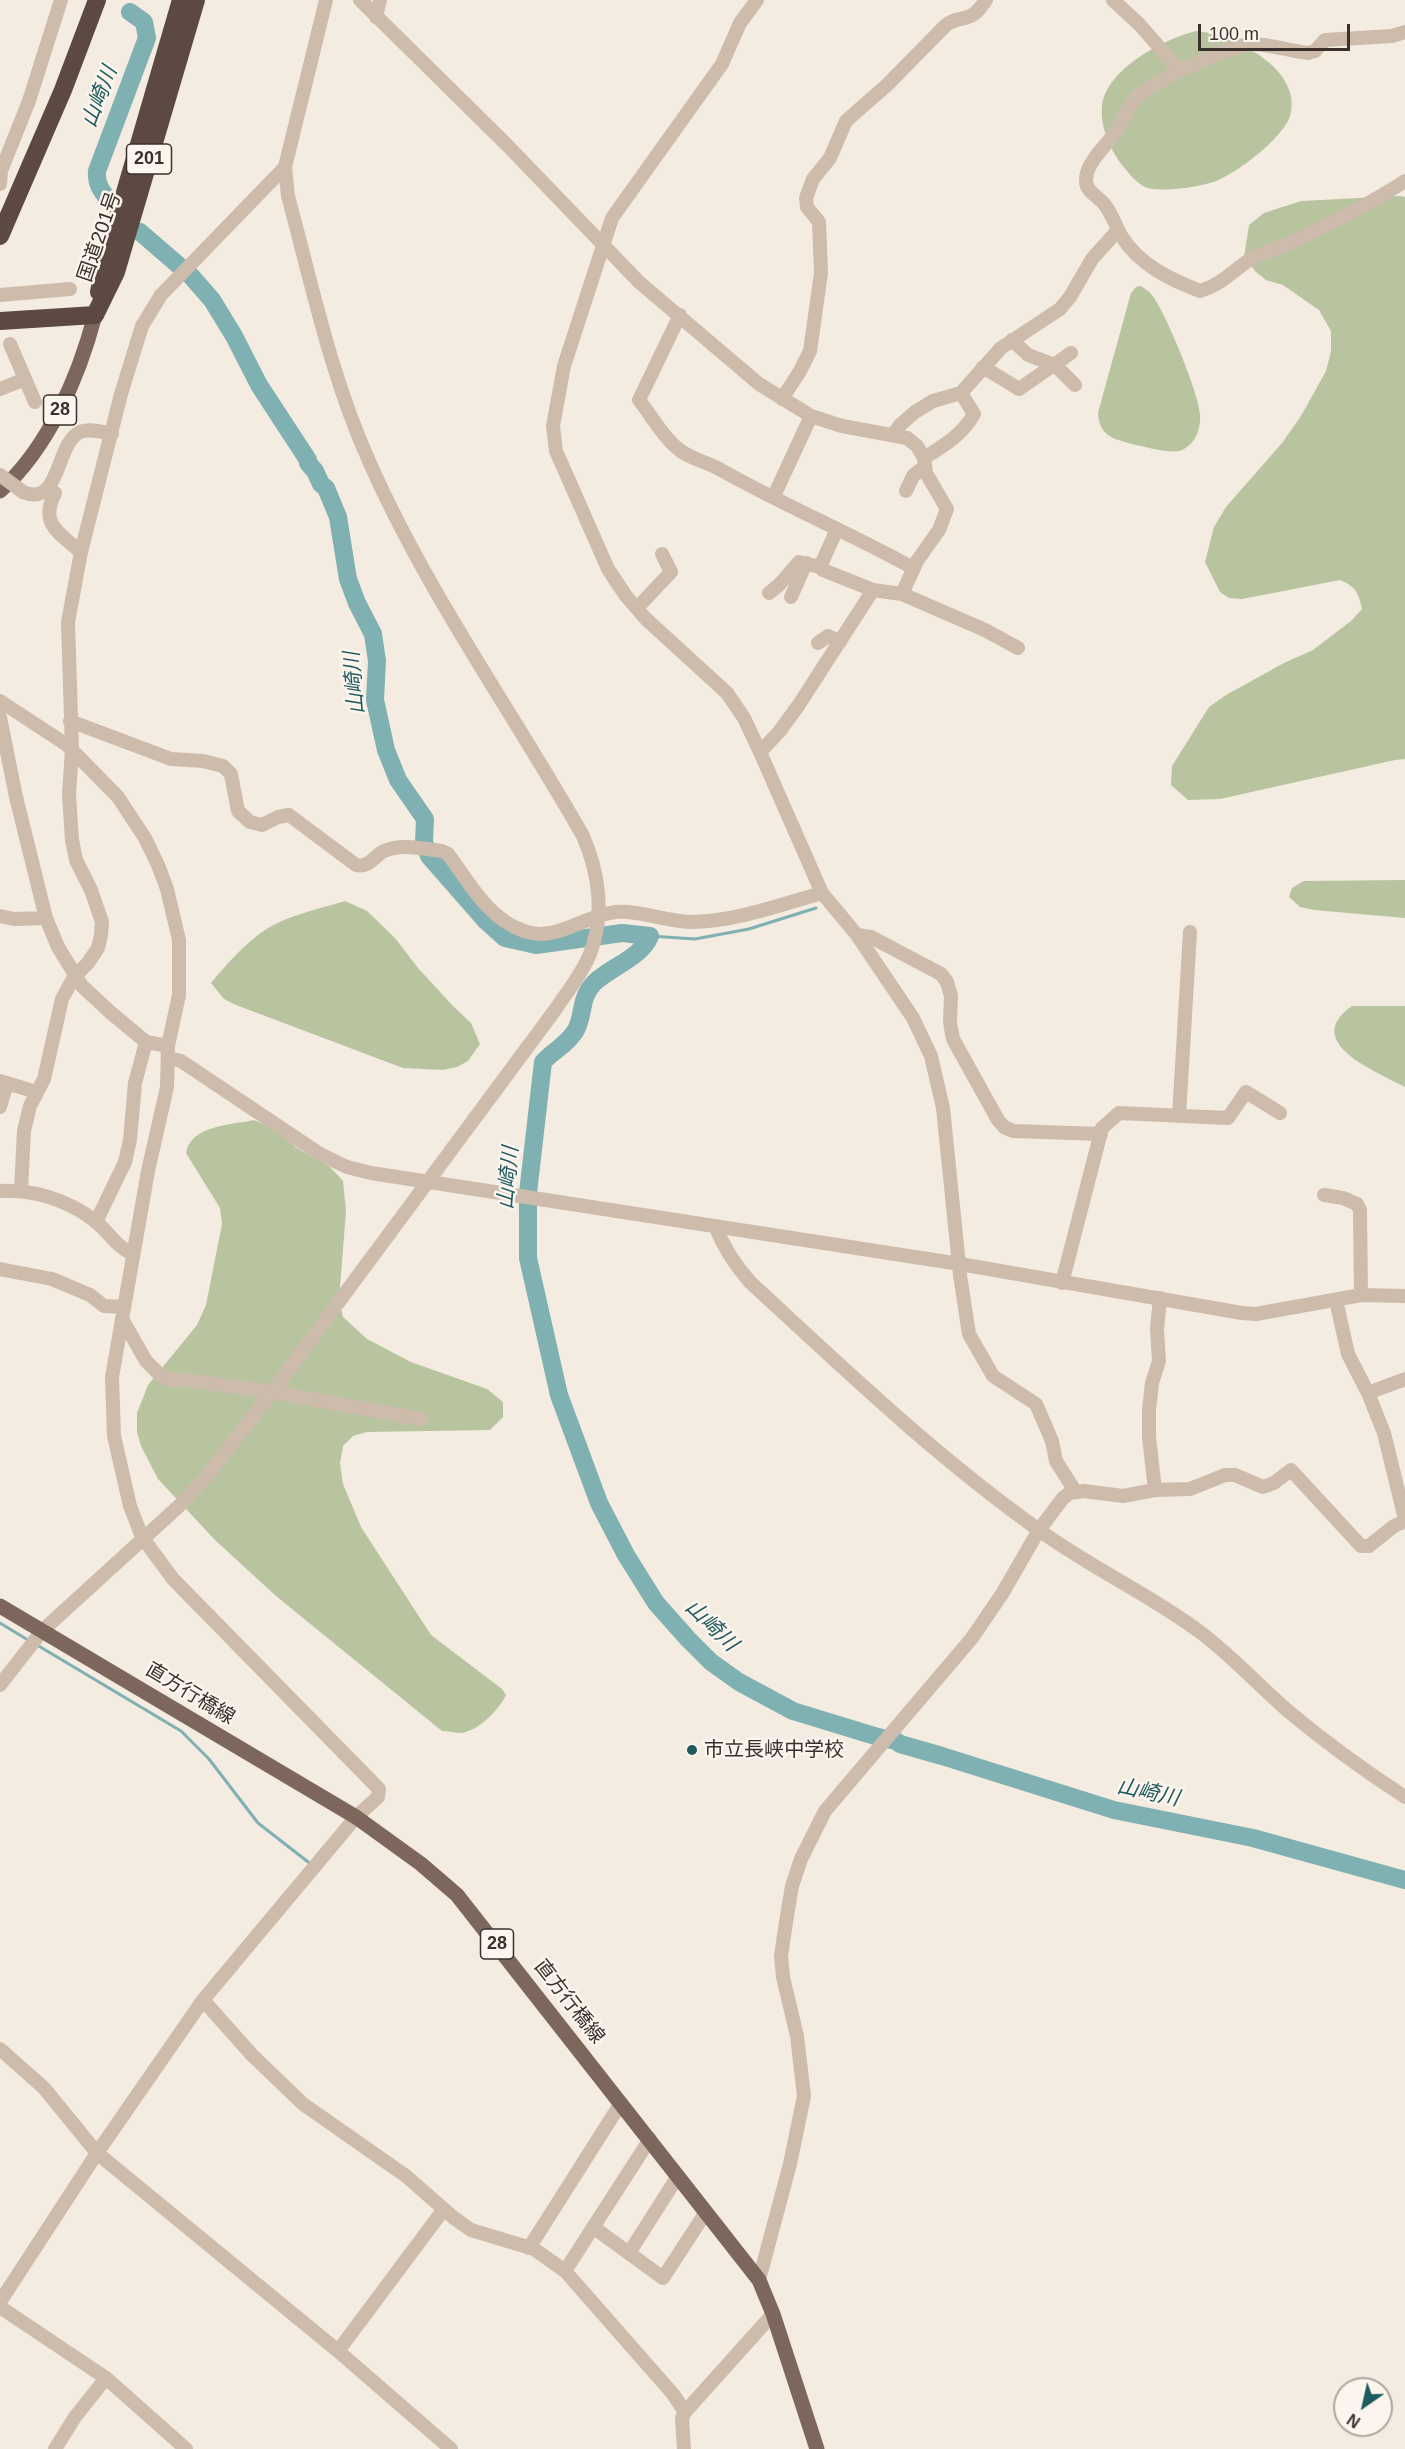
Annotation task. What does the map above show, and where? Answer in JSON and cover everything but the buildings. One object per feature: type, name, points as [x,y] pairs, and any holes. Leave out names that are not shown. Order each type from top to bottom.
[{"type":"highway","points":[[0,236],[59,101],[97,0]]},
{"type":"highway","name":"国道201号","points":[[95,315],[105,261],[181,0]]},
{"type":"highway","name":"国道201号","points":[[95,315],[116,272],[196,0]]},
{"type":"highway","points":[[0,321],[95,315]]},
{"type":"main road","name":"28","points":[[0,491],[17,476],[60,410],[84,357],[95,315]]},
{"type":"main road","name":"直方行橋線","points":[[0,1606],[356,1817],[421,1864],[457,1895],[759,2280],[773,2314],[817,2449]]},
{"type":"street","points":[[0,184],[1,171],[29,101],[61,0]]},
{"type":"street","points":[[0,1685],[42,1631],[179,1506],[206,1477],[272,1392],[555,1010],[582,969],[594,941],[598,918],[598,883],[592,856],[583,836],[420,563],[368,461],[333,363],[288,196],[285,167],[326,0]]},
{"type":"street","points":[[360,0],[507,144],[602,246],[639,282],[759,384],[811,416],[842,426],[907,438],[917,446],[925,462],[926,473],[947,509],[939,530],[913,568],[902,594]]},
{"type":"street","points":[[376,17],[380,0]]},
{"type":"street","points":[[757,0],[740,23],[722,64],[612,218],[564,366],[553,426],[556,451],[608,569],[637,608],[727,693],[744,718],[822,893],[857,936],[913,1018],[931,1056],[943,1108],[969,1334],[993,1376],[1036,1404],[1052,1441],[1056,1461],[1076,1491]]},
{"type":"street","points":[[782,399],[810,351],[821,273],[819,222],[807,207],[806,198],[813,179],[830,158],[846,121],[945,26],[954,19],[969,17],[986,0]]},
{"type":"street","points":[[1113,0],[1140,25],[1179,70]]},
{"type":"street","points":[[1405,32],[1392,36],[1325,40],[1315,51],[1308,53],[1253,44],[1223,52],[1194,66],[1179,70],[1136,97],[1116,132],[1087,172],[1085,182],[1090,191],[1106,205],[1118,230],[1143,262],[1200,291],[1209,289],[1230,276],[1253,258],[1284,246],[1371,203],[1405,182]]},
{"type":"street","points":[[21,1190],[24,1131],[30,1106],[44,1079],[62,999],[74,976],[88,963],[98,948],[102,922],[91,890],[76,860],[72,840],[69,794],[72,749],[68,622],[81,552],[135,347],[149,313],[178,275],[285,167]]},
{"type":"street","points":[[893,435],[900,424],[915,412],[933,401],[961,393],[983,367],[1012,340],[1060,309],[1100,248],[1118,230]]},
{"type":"street","points":[[0,295],[70,289]]},
{"type":"street","points":[[680,315],[639,400],[677,448],[866,542],[913,568]]},
{"type":"street","points":[[1012,340],[1028,356],[1055,365],[1075,385]]},
{"type":"street","points":[[10,344],[35,402]]},
{"type":"street","points":[[983,367],[1019,389],[1071,353]]},
{"type":"street","points":[[0,389],[25,379]]},
{"type":"street","points":[[906,491],[913,476],[925,462],[966,428],[974,414],[961,393]]},
{"type":"street","points":[[774,496],[811,416]]},
{"type":"street","points":[[0,475],[23,492],[35,494],[44,492],[52,483],[66,447],[77,433],[93,430],[112,434]]},
{"type":"street","points":[[55,493],[49,505],[48,514],[51,524],[81,552]]},
{"type":"street","points":[[791,597],[837,529]]},
{"type":"street","points":[[637,608],[671,572],[662,554]]},
{"type":"street","points":[[769,593],[799,562],[813,565],[873,590],[902,594],[985,630],[1018,648]]},
{"type":"street","points":[[760,752],[792,715],[873,590]]},
{"type":"street","points":[[818,643],[828,636],[840,642]]},
{"type":"street","points":[[0,704],[72,749],[118,797],[146,838],[167,889],[179,940],[179,995],[168,1052],[166,1087],[158,1120],[112,1377],[114,1436],[130,1506],[142,1538],[173,1579],[379,1789],[378,1797],[356,1817],[204,2000],[97,2153],[0,2302]]},
{"type":"street","points":[[0,717],[13,787],[46,918],[58,947],[81,986],[146,1042],[168,1052],[334,1162],[371,1173],[960,1264],[1256,1314],[1361,1295],[1405,1296]]},
{"type":"street","points":[[70,721],[171,759],[202,761],[223,766],[231,774],[238,811],[250,822],[262,825],[278,817],[289,815],[356,865],[368,864],[384,851],[394,848],[426,849],[448,854],[479,898],[504,921],[516,928],[540,935],[619,912],[670,921],[695,922],[745,914],[822,893]]},
{"type":"street","points":[[0,916],[14,919],[46,918]]},
{"type":"street","points":[[1179,1116],[1190,932]]},
{"type":"street","points":[[857,936],[871,937],[941,974],[947,982],[951,996],[950,1022],[953,1040],[1004,1127],[1013,1131],[1101,1134]]},
{"type":"street","points":[[96,1222],[125,1162],[130,1140],[135,1083],[146,1042]]},
{"type":"street","points":[[0,1107],[3,1082],[36,1092]]},
{"type":"street","points":[[1062,1282],[1102,1128],[1119,1113],[1228,1118],[1246,1092],[1280,1113]]},
{"type":"street","points":[[0,1191],[21,1190],[53,1199],[96,1222],[118,1245],[134,1254]]},
{"type":"street","points":[[1324,1195],[1343,1198],[1357,1204],[1360,1210],[1361,1295]]},
{"type":"street","points":[[715,1226],[734,1264],[750,1282],[926,1443],[1039,1530],[1092,1566],[1154,1600],[1202,1634],[1288,1711],[1405,1797]]},
{"type":"street","points":[[0,1269],[51,1278],[123,1313],[146,1360],[160,1376],[170,1380],[186,1380],[272,1392],[420,1419]]},
{"type":"street","points":[[1155,1490],[1149,1437],[1149,1410],[1152,1383],[1159,1361],[1157,1329],[1160,1298]]},
{"type":"street","points":[[759,2280],[790,2164],[804,2096],[799,2045],[783,1977],[781,1956],[792,1886],[814,1829],[836,1797],[972,1638],[1002,1594],[1039,1530],[1063,1498],[1076,1491],[1123,1496],[1155,1490],[1191,1489],[1224,1475],[1235,1475],[1256,1486],[1268,1486],[1291,1470],[1361,1546],[1370,1546],[1405,1520],[1384,1433],[1368,1393],[1348,1354],[1336,1300]]},
{"type":"street","points":[[1368,1393],[1405,1379]]},
{"type":"street","points":[[204,2000],[252,2055],[303,2104],[406,2176],[471,2230],[529,2248],[565,2271],[673,2394],[685,2412]]},
{"type":"street","points":[[0,2049],[44,2088],[97,2153],[338,2351],[451,2449]]},
{"type":"street","points":[[529,2248],[621,2103]]},
{"type":"street","points":[[565,2271],[650,2139]]},
{"type":"street","points":[[629,2253],[678,2176]]},
{"type":"street","points":[[338,2351],[444,2209]]},
{"type":"street","points":[[593,2227],[663,2278],[706,2212]]},
{"type":"street","points":[[0,2307],[106,2378],[186,2449]]},
{"type":"street","points":[[684,2449],[682,2418],[685,2412],[773,2314]]},
{"type":"street","points":[[55,2449],[75,2417],[106,2378]]},
{"type":"green space","points":[[1197,31],[1234,41],[1251,50],[1278,71],[1291,97],[1291,112],[1288,121],[1260,152],[1225,177],[1191,187],[1152,189],[1145,187],[1135,180],[1122,165],[1107,137],[1102,114],[1106,92],[1125,68],[1139,57],[1169,40]]},
{"type":"green space","points":[[1405,197],[1405,759],[1220,799],[1188,800],[1171,785],[1172,766],[1209,707],[1284,663],[1313,650],[1351,621],[1362,609],[1356,591],[1340,580],[1242,599],[1229,598],[1220,592],[1205,562],[1214,527],[1226,507],[1282,443],[1301,416],[1326,371],[1331,351],[1331,331],[1319,310],[1283,285],[1266,280],[1244,257],[1249,225],[1264,213],[1301,201]]},
{"type":"green space","points":[[1141,286],[1152,295],[1158,304],[1173,334],[1198,404],[1200,420],[1196,437],[1185,449],[1179,451],[1157,450],[1115,439],[1102,429],[1099,422],[1098,413],[1131,293],[1136,287]]},
{"type":"green space","points":[[1405,880],[1405,918],[1314,910],[1300,907],[1289,897],[1292,888],[1304,881]]},
{"type":"green space","points":[[345,901],[367,911],[395,938],[418,968],[471,1023],[480,1044],[468,1061],[457,1067],[443,1070],[403,1068],[236,1005],[224,999],[211,983],[243,948],[265,930],[294,916]]},
{"type":"green space","points":[[1352,1006],[1405,1006],[1405,1087],[1362,1064],[1348,1054],[1339,1043],[1334,1032],[1338,1019]]},
{"type":"green space","points":[[254,1120],[275,1130],[297,1148],[330,1167],[343,1181],[346,1211],[339,1300],[343,1317],[367,1339],[411,1362],[487,1389],[503,1402],[503,1417],[490,1430],[367,1432],[353,1436],[343,1446],[340,1463],[343,1484],[361,1527],[431,1635],[502,1689],[506,1695],[499,1707],[488,1718],[468,1731],[462,1733],[442,1731],[276,1596],[215,1540],[158,1479],[141,1446],[137,1432],[137,1413],[148,1385],[197,1325],[206,1305],[222,1224],[220,1208],[186,1153],[189,1144],[196,1137],[213,1128]]},
{"type":"waterway","name":"山崎川","points":[[110,201],[100,187],[97,171],[147,38],[144,22],[130,12]]},
{"type":"waterway","name":"山崎川","points":[[140,232],[191,276],[212,300],[234,336],[259,385],[315,471],[321,484],[326,488],[338,517],[348,579],[373,634],[377,661],[375,700],[386,750],[398,780],[425,819],[424,842],[429,856],[486,921],[505,938],[536,945],[622,933],[650,936],[646,944],[633,956],[594,983],[586,994],[576,1030],[569,1040],[543,1062],[528,1193],[528,1258],[559,1395],[599,1503],[626,1555],[656,1603],[711,1662],[739,1682],[793,1711],[1114,1810],[1253,1838],[1405,1880]]},
{"type":"waterway","points":[[650,936],[695,939],[749,929],[816,908]]},
{"type":"waterway","points":[[0,1623],[28,1640]]},
{"type":"waterway","points":[[37,1645],[181,1731],[209,1759],[258,1823],[312,1865]]},
{"type":"place","name":"市立長峡中学校","points":[[692,1750]]}]
